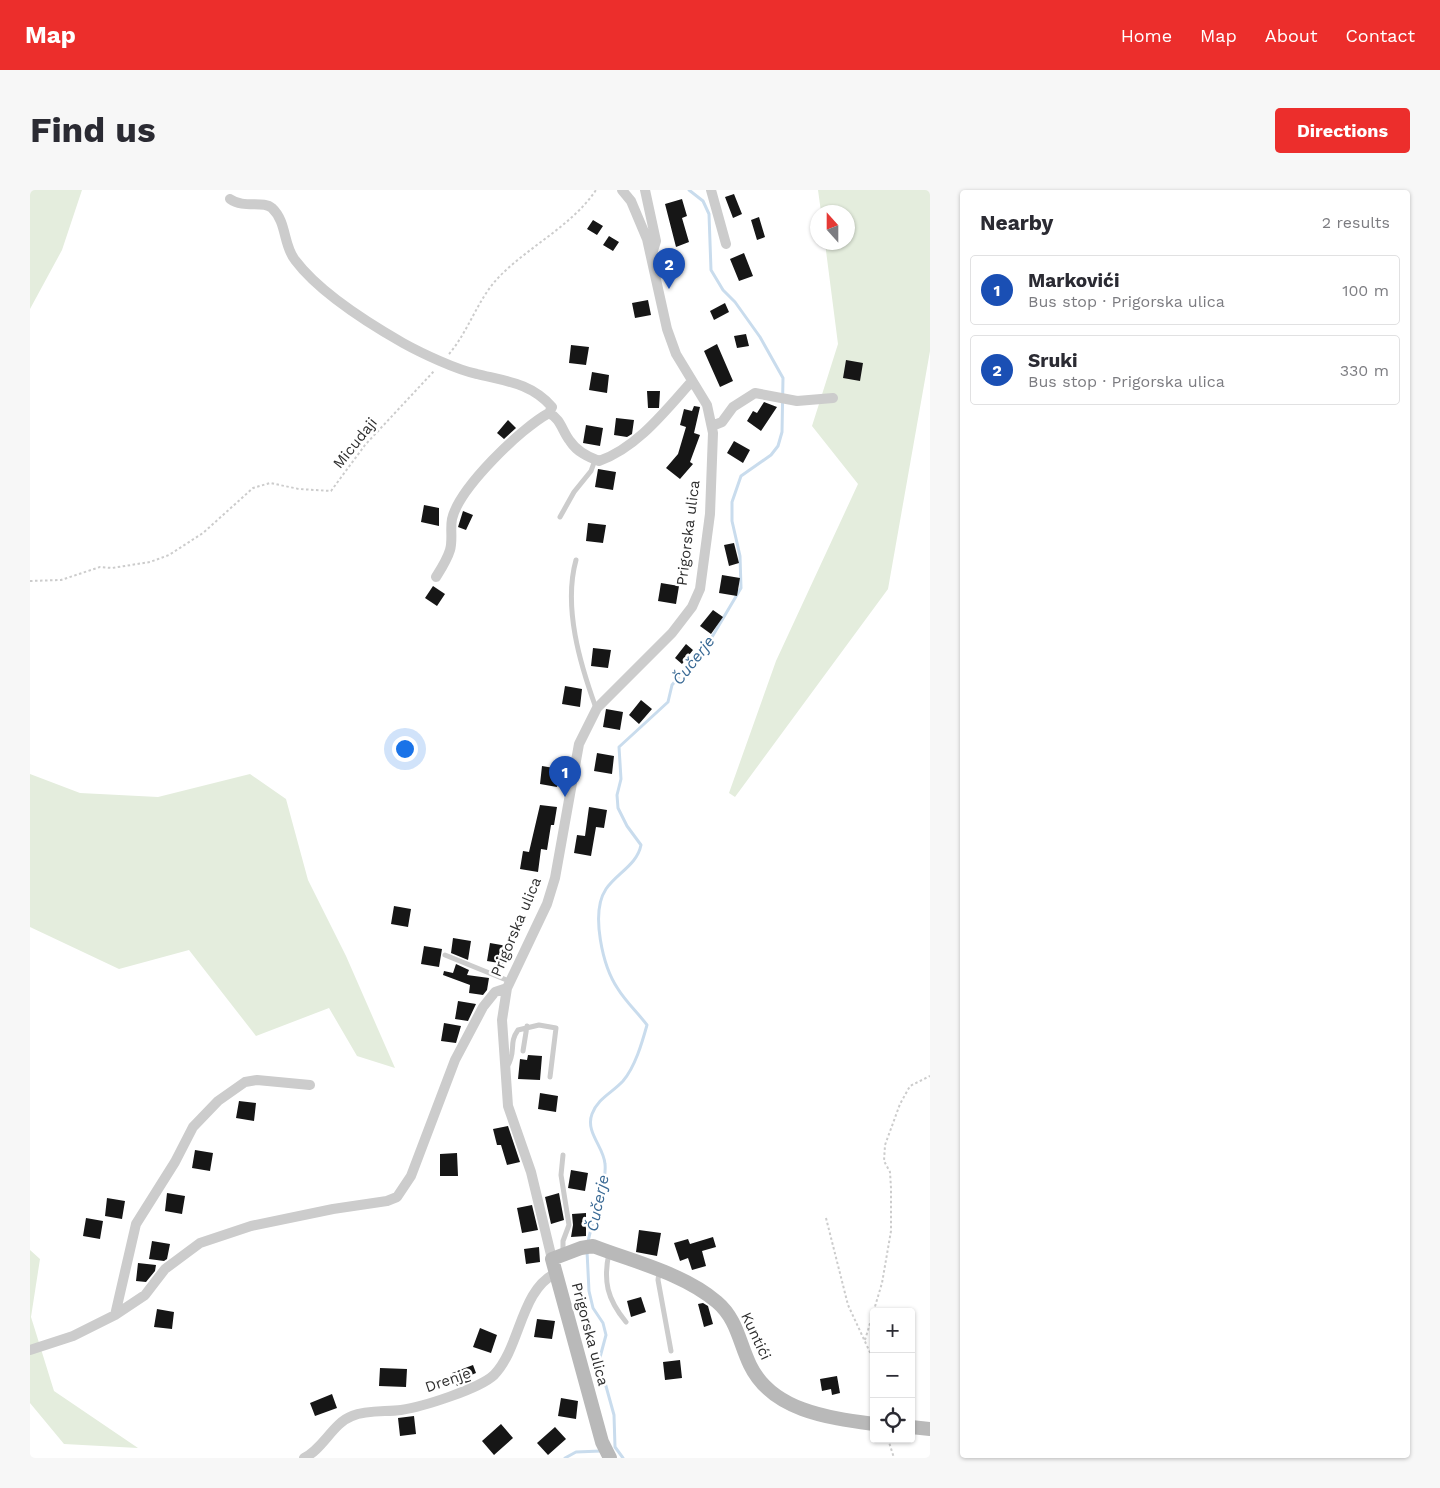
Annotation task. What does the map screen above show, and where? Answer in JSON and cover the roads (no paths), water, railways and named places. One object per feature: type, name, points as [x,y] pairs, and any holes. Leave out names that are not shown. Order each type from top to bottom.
[{"type":"street","name":"Prigorska ulica","points":[[610,1458],[603,1444],[556,1273],[558,1257],[531,1172],[512,1122],[505,1089],[502,1020],[508,985],[547,904],[555,878],[579,744],[597,708],[672,633],[692,606],[700,589],[710,514],[712,426],[707,405],[676,354],[667,329],[651,255],[639,217],[631,201],[622,190]]},
{"type":"street","points":[[645,190],[656,241],[651,255]]},
{"type":"street","points":[[711,190],[726,244]]},
{"type":"street","points":[[230,199],[238,205],[268,204],[282,222],[287,244],[293,258],[309,278],[327,293],[404,343],[475,374],[504,379],[532,389],[552,407],[549,413],[533,422],[489,464],[462,497],[452,519],[450,549],[436,577]]},
{"type":"street","points":[[549,413],[557,417],[571,443],[585,456],[599,461],[615,456],[621,451],[660,416],[692,381]]},
{"type":"street","points":[[712,426],[722,422],[733,407],[755,393],[767,394],[797,402],[832,398]]},
{"type":"street","points":[[30,1350],[74,1336],[115,1314],[145,1295],[165,1269],[200,1243],[251,1226],[333,1208],[387,1201],[397,1197],[411,1176],[455,1060],[483,1007],[495,992],[508,985]]},
{"type":"street","points":[[115,1314],[136,1224],[175,1162],[193,1127],[218,1101],[244,1082],[257,1080],[310,1085]]},
{"type":"street","name":"Kuntići","points":[[558,1257],[587,1247],[609,1252],[696,1286],[718,1303],[731,1317],[750,1365],[773,1394],[801,1408],[832,1419],[870,1424]]},
{"type":"street","name":"Drenje","points":[[304,1458],[316,1450],[350,1416],[404,1409],[481,1384],[494,1374],[517,1337],[535,1291],[545,1278],[556,1273]]},
{"type":"street","points":[[915,1427],[930,1428]]},
{"type":"lane","points":[[560,517],[574,492],[591,471],[595,460]]},
{"type":"lane","points":[[576,560],[572,580],[573,614],[581,660],[597,708]]},
{"type":"lane","points":[[445,955],[508,985]]},
{"type":"lane","points":[[505,1069],[514,1056],[512,1039],[518,1030],[527,1026],[539,1025],[556,1028],[550,1077]]},
{"type":"lane","points":[[523,1051],[527,1026]]},
{"type":"lane","points":[[558,1257],[569,1225],[561,1175],[562,1155]]},
{"type":"lane","points":[[609,1252],[605,1272],[607,1285],[616,1311],[626,1322]]},
{"type":"lane","points":[[659,1271],[658,1280],[671,1351]]},
{"type":"waterway","name":"Čučerje","points":[[588,1242],[602,1191],[605,1172],[604,1158],[591,1127],[592,1114],[598,1104],[623,1081],[631,1069],[647,1025],[618,989],[603,954],[600,940],[599,912],[601,899],[610,883],[635,858],[641,845],[627,826],[618,808],[617,795],[621,779],[619,747],[668,702],[672,685],[712,637],[741,588],[740,556],[732,521],[732,502],[741,476],[771,455],[778,446],[782,432],[783,378],[760,337],[735,302],[723,290],[711,270],[709,214],[703,201],[689,190]]},
{"type":"waterway","name":"Čučerje","points":[[587,1251],[589,1291],[593,1308],[603,1323],[606,1335],[599,1361],[614,1415],[615,1447],[623,1458]]},
{"type":"waterway","points":[[565,1458],[576,1452],[601,1451]]},
{"type":"place","name":"Sruki","points":[[669,289]]},
{"type":"place","name":"Markovići","points":[[565,797]]}]
